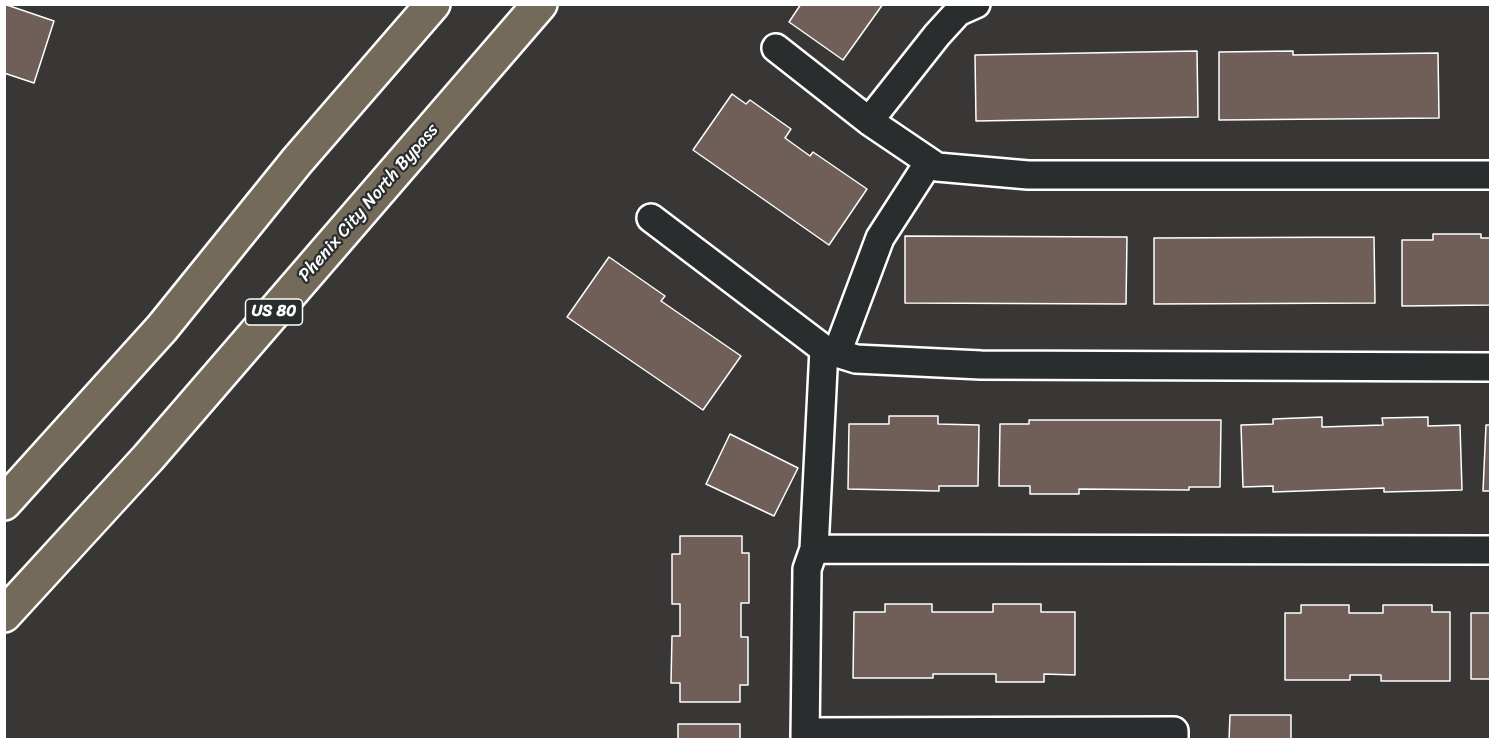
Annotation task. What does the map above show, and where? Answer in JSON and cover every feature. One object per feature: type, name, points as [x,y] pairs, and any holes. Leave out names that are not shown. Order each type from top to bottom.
[{"type":"highway","points":[[4,503],[162,328],[297,161],[433,4]]},
{"type":"highway","name":"Phenix City North Bypass","points":[[4,615],[148,458],[540,4]]},
{"type":"street","points":[[869,121],[958,12],[976,4]]},
{"type":"street","points":[[776,48],[869,121],[937,167],[1028,176],[1491,175]]},
{"type":"street","points":[[929,162],[880,238],[831,351],[814,549],[807,569],[805,736],[1174,731],[1174,740]]},
{"type":"street","points":[[651,218],[831,351],[856,359],[981,365],[1491,367]]},
{"type":"street","points":[[814,549],[1491,550]]},
{"type":"building","points":[[4,4],[54,21],[34,83],[4,73]]},
{"type":"building","points":[[801,4],[883,4],[843,60],[789,22]]},
{"type":"building","points":[[1197,51],[1198,117],[976,121],[975,55]]},
{"type":"building","points":[[1293,51],[1293,55],[1438,53],[1439,118],[1219,120],[1219,52]]},
{"type":"building","points":[[732,94],[746,104],[750,100],[791,129],[785,138],[810,156],[813,152],[867,189],[829,245],[693,150]]},
{"type":"building","points":[[1433,234],[1481,234],[1481,238],[1490,238],[1490,305],[1402,306],[1402,240],[1433,240]]},
{"type":"building","points":[[905,236],[1127,237],[1126,304],[905,303]]},
{"type":"building","points":[[1374,237],[1375,303],[1154,304],[1154,238]]},
{"type":"building","points":[[609,257],[665,296],[661,301],[741,356],[703,410],[567,317]]},
{"type":"building","points":[[889,416],[938,416],[938,424],[979,425],[978,486],[939,486],[939,491],[848,489],[849,424],[889,424]]},
{"type":"building","points":[[1322,417],[1322,427],[1383,425],[1382,418],[1428,417],[1428,426],[1460,425],[1462,490],[1384,492],[1384,488],[1273,492],[1273,486],[1243,487],[1241,425],[1273,424],[1273,419]]},
{"type":"building","points":[[1029,420],[1221,420],[1220,487],[1189,487],[1189,490],[1079,489],[1079,494],[1030,494],[1030,486],[999,486],[1000,424],[1029,424]]},
{"type":"building","points":[[1486,425],[1490,425],[1490,491],[1483,491]]},
{"type":"building","points":[[730,434],[798,468],[774,516],[706,484]]},
{"type":"building","points":[[680,536],[742,536],[742,553],[749,553],[749,603],[741,603],[741,637],[748,637],[748,685],[740,685],[740,702],[680,702],[680,683],[671,683],[672,636],[680,636],[680,604],[672,604],[672,554],[680,554]]},
{"type":"building","points":[[885,604],[932,604],[932,612],[993,612],[993,604],[1041,604],[1041,612],[1075,612],[1075,675],[1044,674],[1044,682],[996,682],[996,674],[933,674],[933,678],[853,678],[854,612],[885,612]]},
{"type":"building","points":[[1301,605],[1349,605],[1349,613],[1383,613],[1383,605],[1432,605],[1432,612],[1450,612],[1450,681],[1381,681],[1381,675],[1350,675],[1350,680],[1285,680],[1285,613],[1301,613]]},
{"type":"building","points":[[1471,613],[1490,613],[1490,679],[1471,679]]},
{"type":"building","points":[[1230,715],[1291,715],[1291,740],[1229,740]]},
{"type":"building","points":[[678,724],[740,724],[740,740],[678,740]]}]
